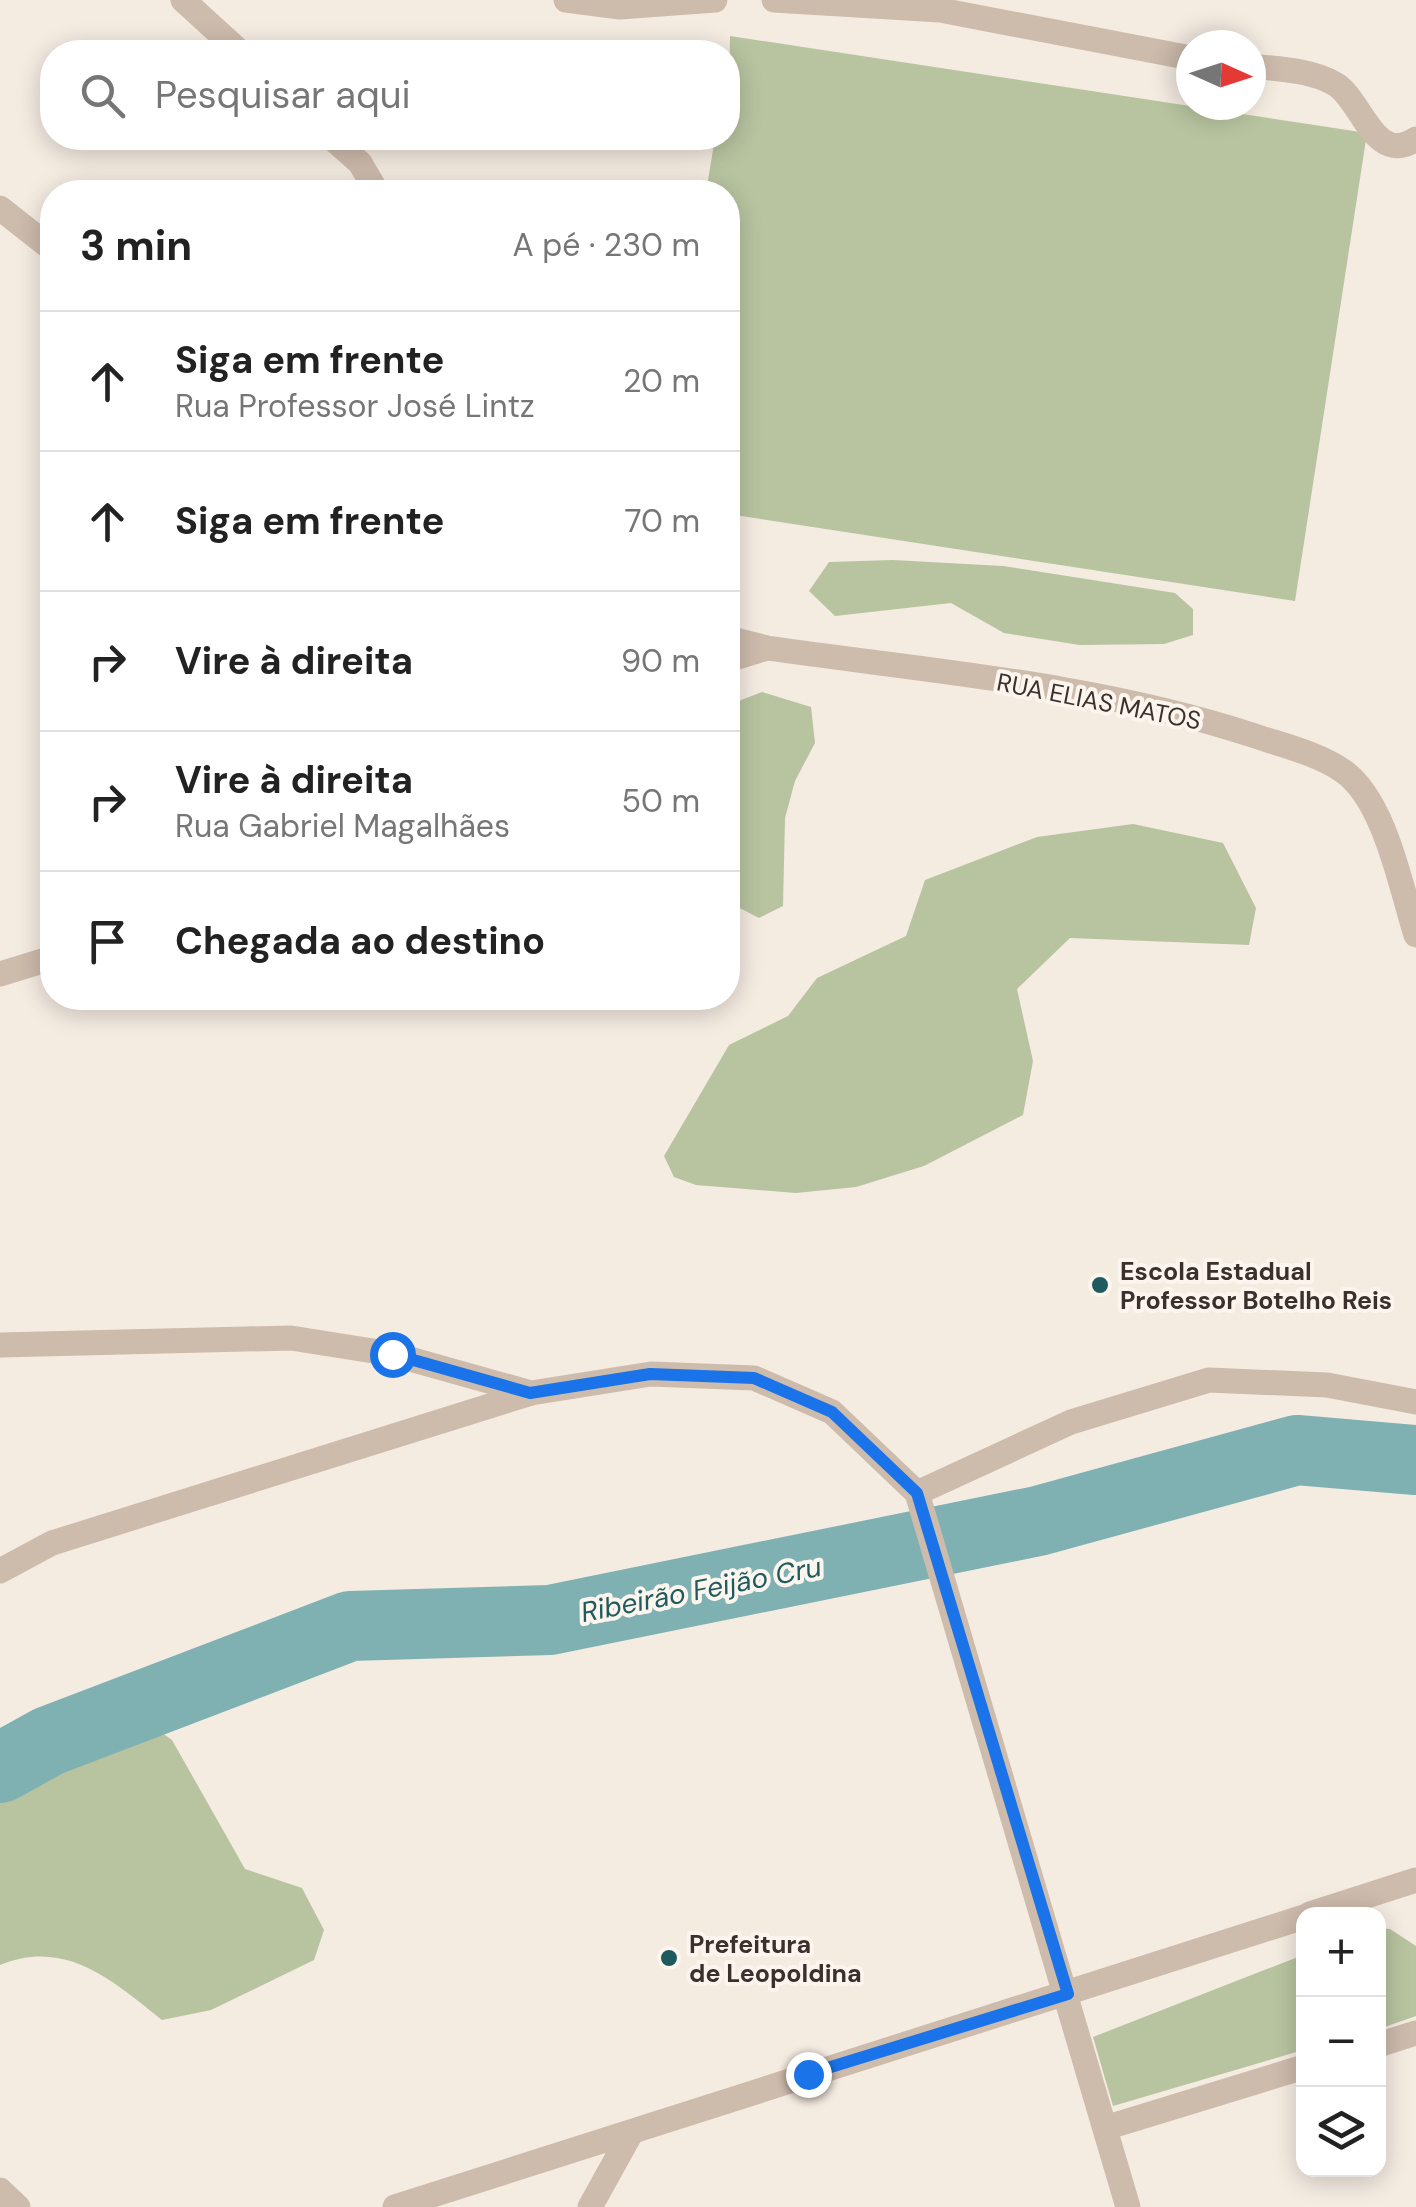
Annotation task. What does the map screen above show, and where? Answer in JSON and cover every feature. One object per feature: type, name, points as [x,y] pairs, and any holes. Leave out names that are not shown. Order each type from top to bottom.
[{"type":"street","points":[[183,0],[227,40]]},
{"type":"street","points":[[566,0],[620,6],[714,0]]},
{"type":"street","points":[[774,0],[940,10],[1176,55]]},
{"type":"street","points":[[1266,68],[1338,85],[1384,141],[1393,145],[1416,139]]},
{"type":"street","points":[[345,150],[360,163],[370,180]]},
{"type":"street","points":[[0,208],[40,240]]},
{"type":"street","points":[[740,641],[767,648]]},
{"type":"street","name":"RUA ELIAS MATOS","points":[[740,656],[767,648],[1193,715],[1296,750],[1345,772],[1379,817],[1416,935]]},
{"type":"street","points":[[0,974],[40,962]]},
{"type":"street","points":[[0,1344],[292,1338],[392,1354],[530,1393]]},
{"type":"street","points":[[0,1571],[52,1543],[530,1393],[650,1374],[754,1378],[832,1412],[917,1493],[1128,2207]]},
{"type":"street","points":[[917,1493],[1071,1422],[1209,1380],[1327,1385],[1416,1402]]},
{"type":"street","points":[[1334,1907],[1416,1880]]},
{"type":"street","points":[[395,2207],[1296,1920]]},
{"type":"street","points":[[1386,2042],[1416,2033]]},
{"type":"street","points":[[1105,2128],[1296,2070]]},
{"type":"street","points":[[590,2207],[631,2133]]},
{"type":"street","points":[[0,2190],[18,2207]]},
{"type":"green space","points":[[730,36],[1176,104],[1176,120],[1266,118],[1367,133],[1295,601],[740,516],[740,180],[708,180],[713,150],[740,150],[740,40],[730,40]]},
{"type":"green space","points":[[893,560],[1003,566],[1175,593],[1193,609],[1193,635],[1164,644],[1080,645],[1004,633],[951,603],[835,616],[809,591],[829,562]]},
{"type":"green space","points":[[762,692],[811,707],[815,743],[795,781],[785,818],[783,906],[759,918],[740,908],[740,700]]},
{"type":"green space","points":[[1133,824],[1223,843],[1256,908],[1249,945],[1070,938],[1017,989],[1033,1061],[1023,1115],[924,1166],[856,1187],[796,1193],[696,1185],[674,1177],[664,1156],[729,1045],[788,1016],[817,978],[906,936],[925,880],[1037,837]]},
{"type":"green space","points":[[108,1695],[172,1740],[245,1869],[302,1888],[324,1930],[314,1960],[211,2010],[162,2020],[107,1978],[67,1960],[24,1958],[0,1965],[0,1732],[34,1711]]},
{"type":"green space","points":[[1386,1929],[1416,1946],[1416,2016],[1386,2027]]},
{"type":"green space","points":[[1296,1958],[1296,2052],[1113,2106],[1093,2037]]},
{"type":"waterway","name":"Ribeirão Feijão Cru","points":[[0,1768],[49,1741],[350,1626],[550,1620],[1038,1521],[1297,1450],[1416,1460]]},
{"type":"place","name":"Escola Estadual Professor Botelho Reis","points":[[1100,1285]]},
{"type":"place","name":"Prefeitura de Leopoldina","points":[[669,1958]]},
{"type":"route","points":[[392,1354],[530,1393],[650,1374],[754,1378],[832,1412],[917,1493],[1068,1994],[808,2074]]}]
